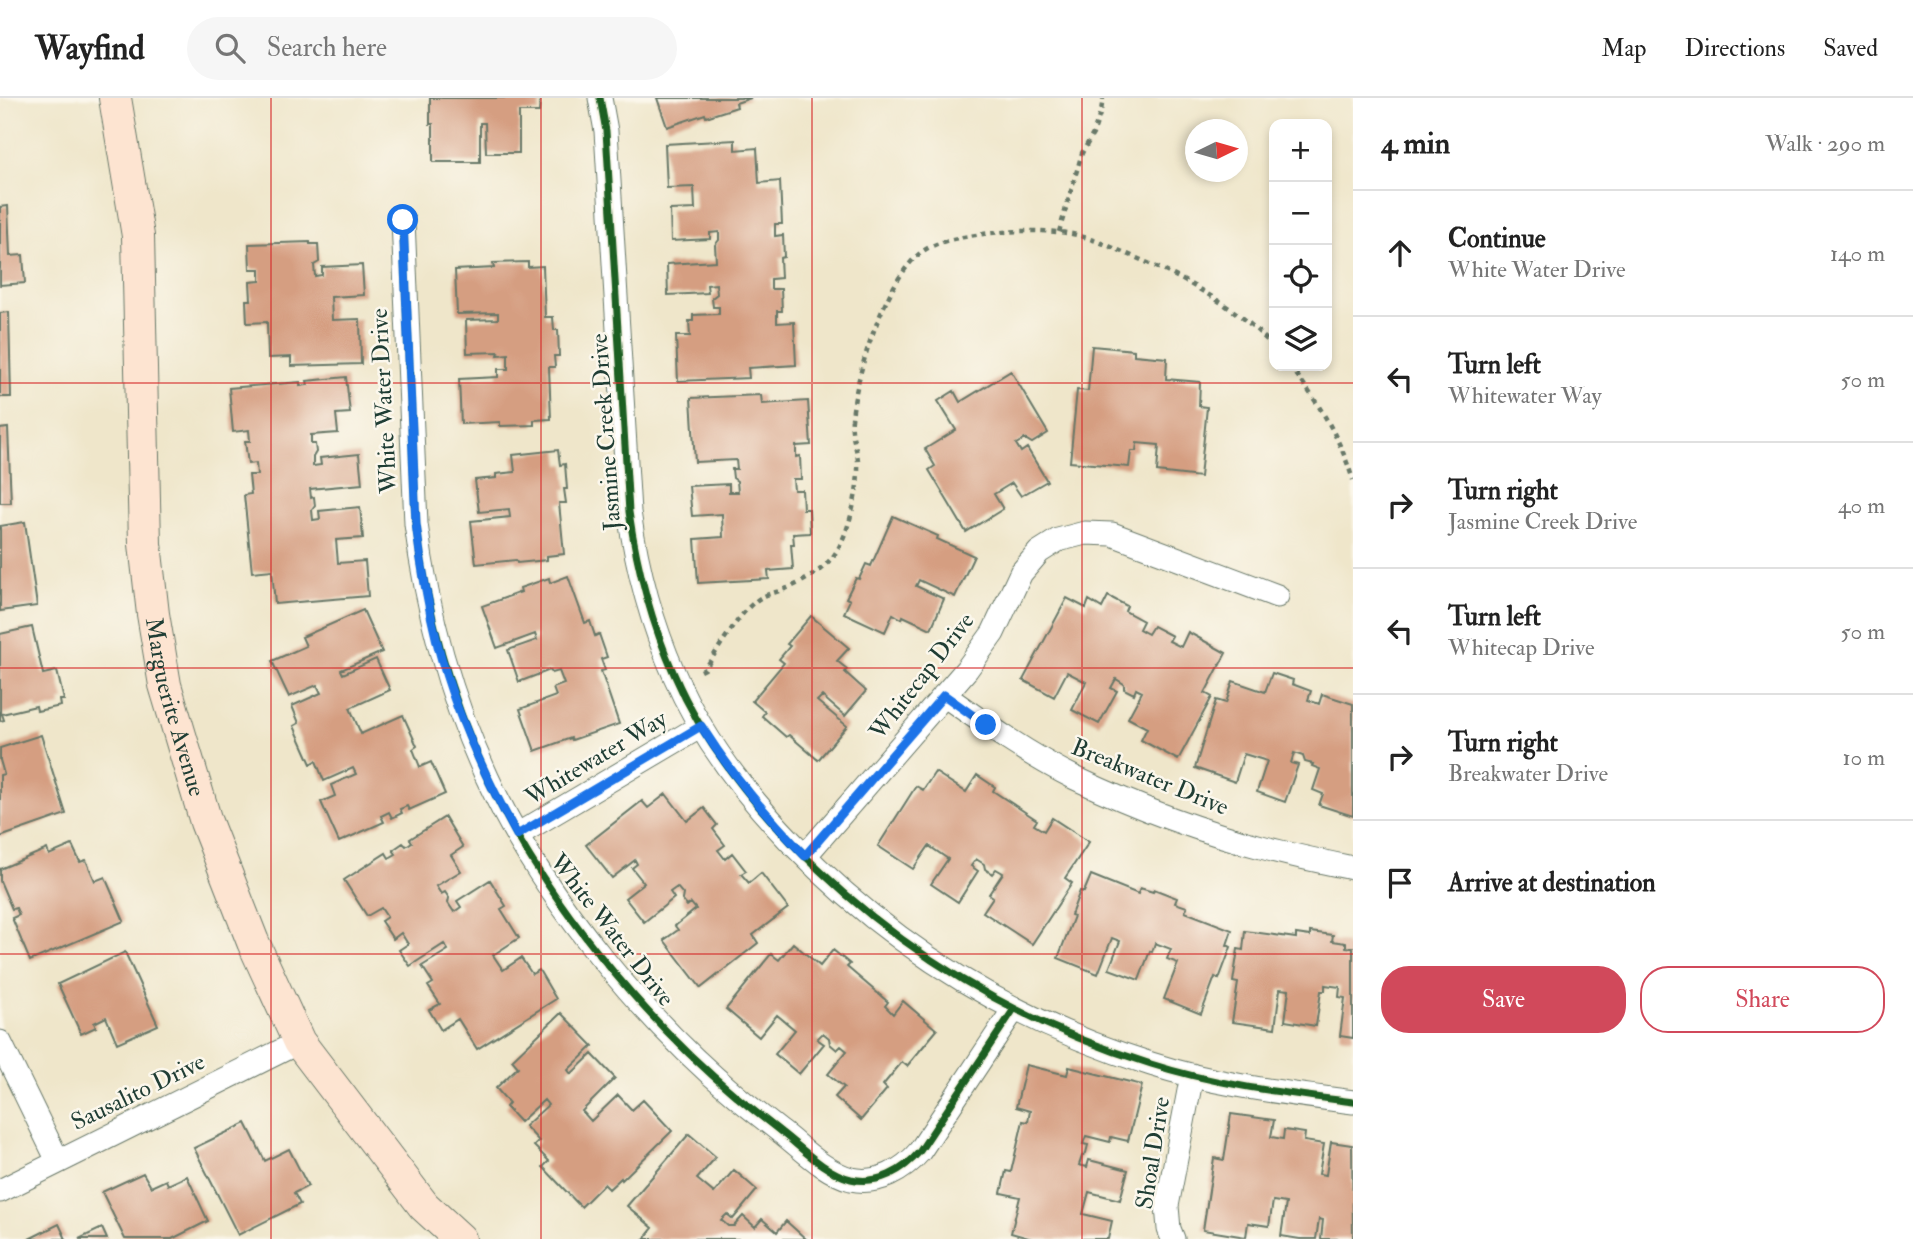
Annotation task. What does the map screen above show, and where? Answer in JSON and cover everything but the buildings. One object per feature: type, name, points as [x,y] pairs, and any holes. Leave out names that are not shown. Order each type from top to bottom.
[{"type":"street","name":"Marguerite Avenue","points":[[115,98],[138,236],[145,544],[153,614],[166,685],[206,822],[253,942],[299,1042],[424,1206],[460,1239]]},
{"type":"street","name":"Jasmine Creek Drive","points":[[600,98],[606,131],[629,512],[638,568],[654,623],[678,683],[701,726],[737,780],[766,815],[842,891],[898,937],[967,984],[1014,1009],[1047,1026],[1154,1065],[1273,1091],[1353,1102]]},
{"type":"street","name":"White Water Drive","points":[[403,220],[416,524],[421,565],[438,646],[449,685],[480,762],[517,835],[547,883],[581,929],[654,1017],[735,1096],[832,1172],[852,1179],[873,1180],[894,1174],[911,1161],[1014,1009]]},
{"type":"street","name":"Whitecap Drive","points":[[805,856],[967,670],[993,634],[1021,573],[1040,552],[1058,540],[1085,533],[1112,534],[1277,596]]},
{"type":"street","name":"Breakwater Drive","points":[[944,695],[1038,757],[1120,798],[1212,833],[1353,868]]},
{"type":"street","name":"Whitewater Way","points":[[517,835],[701,726]]},
{"type":"street","points":[[0,1042],[58,1161]]},
{"type":"street","name":"Sausalito Drive","points":[[0,1191],[299,1042]]},
{"type":"street","name":"Shoal Drive","points":[[1173,1239],[1169,1229],[1167,1206],[1192,1075]]},
{"type":"path","points":[[1059,232],[1083,153],[1101,111],[1103,98]]},
{"type":"path","points":[[678,683],[705,669],[755,601],[800,583],[829,562],[840,545],[857,484],[858,460],[851,421],[868,348],[897,283],[913,260],[930,247],[995,232],[1059,232],[1084,237],[1159,267],[1221,303],[1269,342]]},
{"type":"path","points":[[1294,371],[1331,424],[1345,453],[1353,480]]},
{"type":"cycle path","points":[[600,98],[606,131],[629,512],[636,554],[652,615],[674,674],[710,742],[740,784],[791,842],[870,915],[912,947],[1003,1002],[1051,1026],[1151,1064],[1251,1088],[1353,1102]]},
{"type":"cycle path","points":[[403,220],[416,524],[428,595],[444,663],[467,730],[496,796],[543,877],[601,957],[667,1032],[701,1065],[823,1165],[851,1179],[871,1180],[889,1175],[906,1165],[920,1151],[1014,1009]]},
{"type":"route","points":[[403,220],[416,524],[421,565],[449,685],[480,762],[517,835],[701,726],[737,780],[805,856],[944,695],[986,725]]}]
